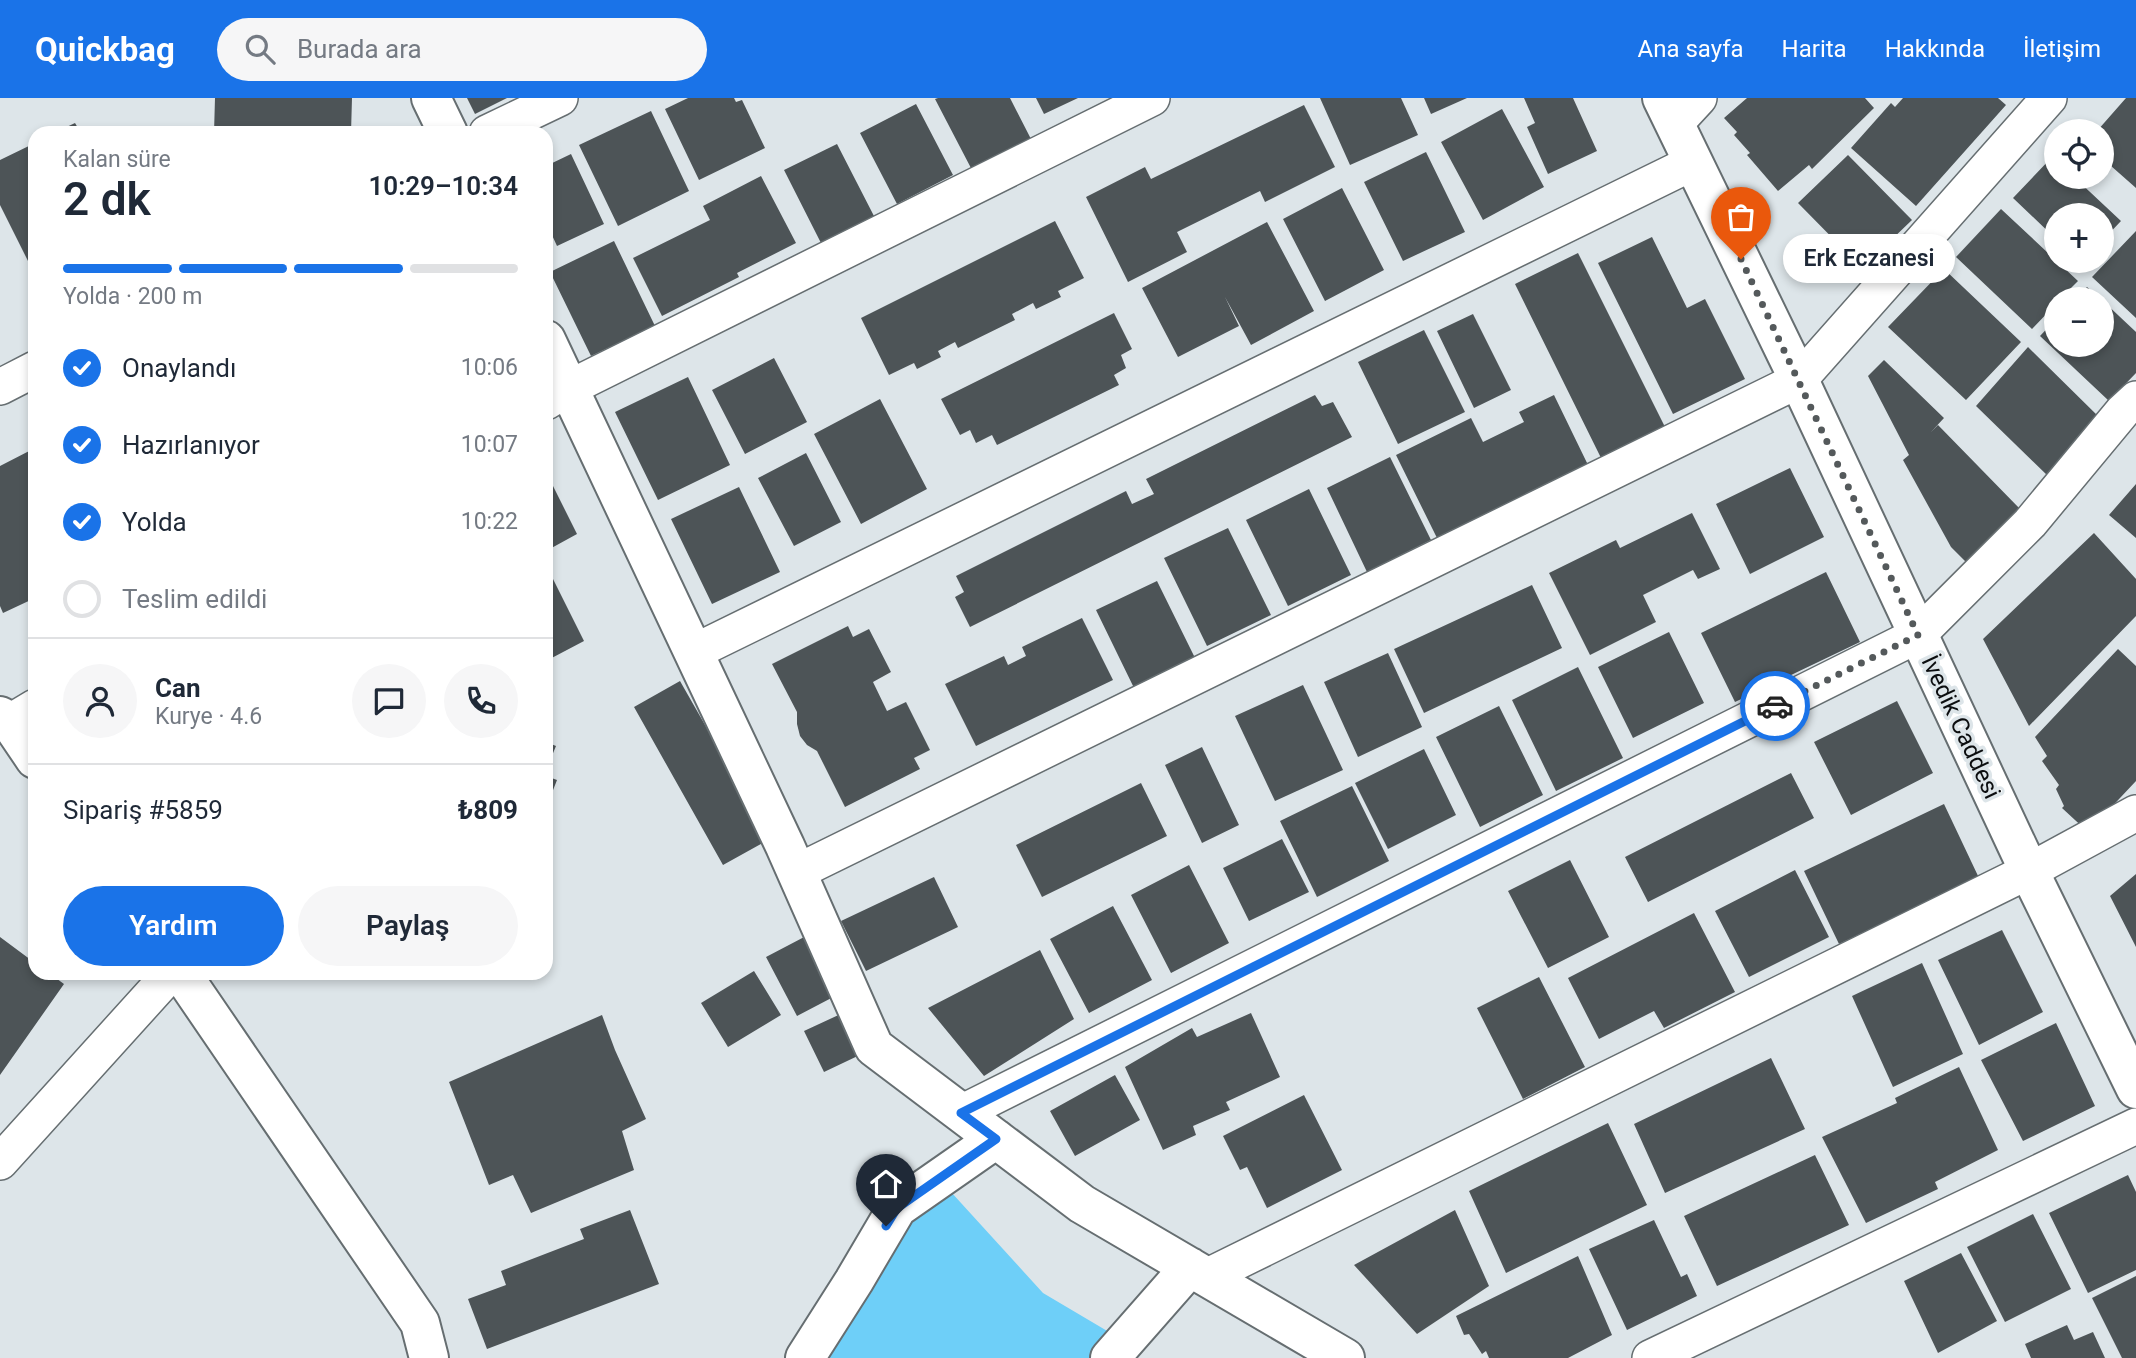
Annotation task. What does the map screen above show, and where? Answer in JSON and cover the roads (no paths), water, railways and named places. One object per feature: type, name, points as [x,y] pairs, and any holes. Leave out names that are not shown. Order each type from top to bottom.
[{"type":"street","points":[[431,98],[445,126]]},
{"type":"street","points":[[502,126],[560,98]]},
{"type":"street","points":[[557,395],[1152,98]]},
{"type":"street","points":[[797,872],[1799,380],[2049,98]]},
{"type":"street","name":"İvedik Caddesi","points":[[1679,107],[1694,162],[2029,872],[2136,1089]]},
{"type":"street","points":[[694,652],[1694,162]]},
{"type":"street","points":[[0,387],[28,373]]},
{"type":"street","points":[[553,375],[557,395],[694,652],[797,872],[874,1047],[1082,1204],[1345,1358]]},
{"type":"street","points":[[961,1113],[1918,635],[2030,523],[2132,411]]},
{"type":"street","points":[[15,715],[28,744]]},
{"type":"street","points":[[1110,1358],[1198,1272],[2029,872],[2136,813]]},
{"type":"street","points":[[0,1162],[165,980]]},
{"type":"street","points":[[186,980],[419,1323],[429,1358]]},
{"type":"street","points":[[1650,1358],[2136,1126]]},
{"type":"street","points":[[805,1358],[897,1208],[996,1139]]},
{"type":"place","name":"Erk Eczanesi","points":[[1741,259]]}]
